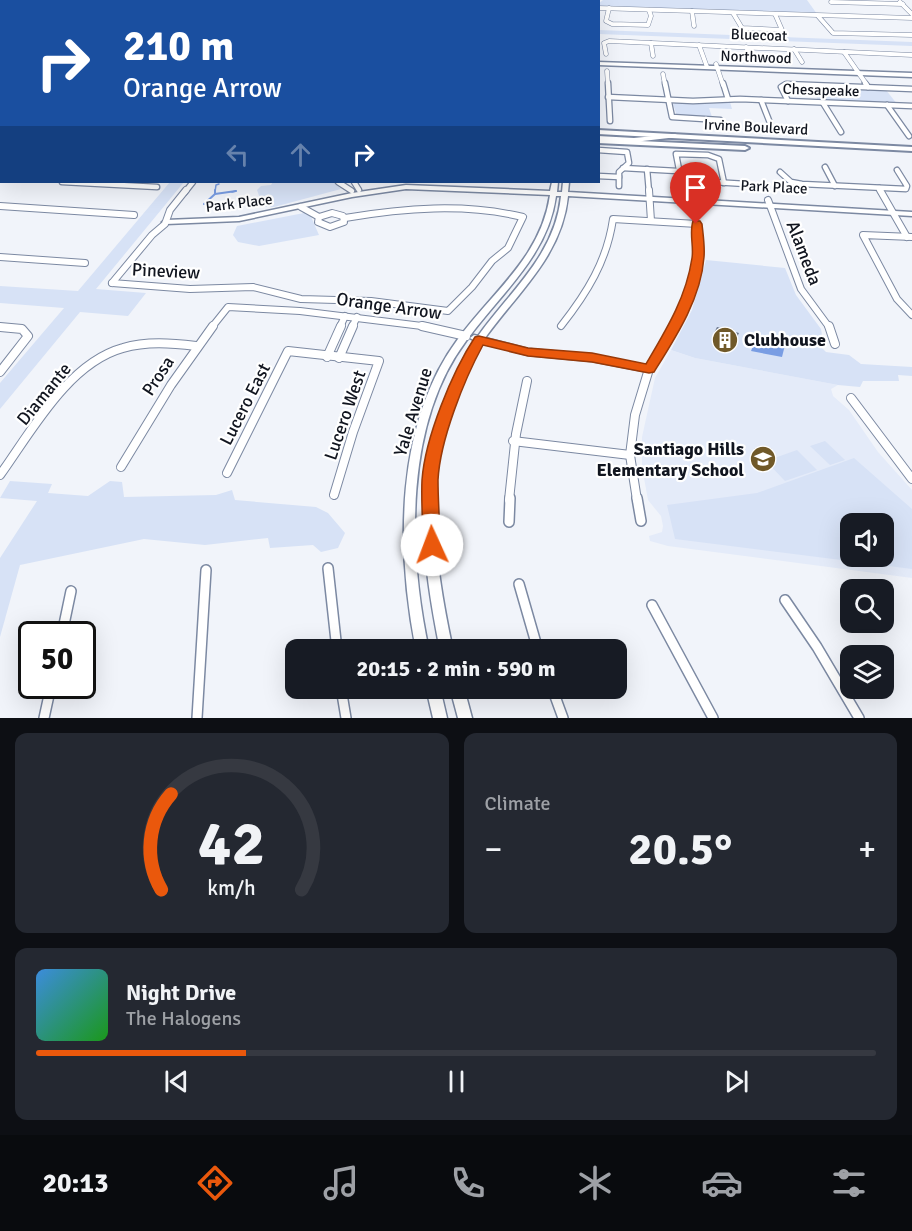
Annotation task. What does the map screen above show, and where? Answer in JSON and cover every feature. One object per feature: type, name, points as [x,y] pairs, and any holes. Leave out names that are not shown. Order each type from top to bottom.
[{"type":"main road","name":"Irvine Boulevard","points":[[600,132],[912,149]]},
{"type":"main road","name":"Irvine Boulevard","points":[[600,140],[912,156]]},
{"type":"street","points":[[898,0],[912,16]]},
{"type":"street","points":[[831,2],[903,4]]},
{"type":"street","points":[[600,8],[820,16],[912,16]]},
{"type":"street","points":[[609,8],[608,23],[648,25],[651,16],[649,10]]},
{"type":"street","points":[[692,11],[694,26]]},
{"type":"street","points":[[733,13],[742,28],[782,30],[783,27],[775,14]]},
{"type":"street","points":[[820,16],[828,30],[833,33],[912,35]]},
{"type":"street","name":"Bluecoat","points":[[606,54],[606,42],[912,54]]},
{"type":"street","points":[[651,43],[653,56]]},
{"type":"street","points":[[699,45],[706,65]]},
{"type":"street","points":[[746,47],[753,60]]},
{"type":"street","points":[[794,49],[802,62]]},
{"type":"street","points":[[844,52],[868,87]]},
{"type":"street","points":[[895,54],[899,60]]},
{"type":"street","name":"Northwood","points":[[600,61],[912,74]]},
{"type":"street","points":[[716,66],[728,99]]},
{"type":"street","points":[[607,71],[610,121]]},
{"type":"street","points":[[663,74],[666,98],[672,117],[720,120]]},
{"type":"street","points":[[788,101],[782,87],[783,84],[912,90]]},
{"type":"street","name":"Chesapeake","points":[[608,96],[912,106]]},
{"type":"street","points":[[761,100],[772,128]]},
{"type":"street","points":[[823,103],[841,132]]},
{"type":"street","points":[[887,105],[909,136]]},
{"type":"street","points":[[600,140],[645,140],[675,136]]},
{"type":"street","points":[[600,150],[627,152],[629,163],[619,172],[619,186]]},
{"type":"street","points":[[677,171],[676,154],[714,156],[718,159],[724,183]]},
{"type":"street","points":[[825,167],[835,186]]},
{"type":"street","points":[[623,168],[677,171],[681,173],[683,190]]},
{"type":"street","points":[[647,169],[651,221]]},
{"type":"street","points":[[780,172],[791,182],[906,189],[908,186],[897,170]]},
{"type":"street","points":[[600,176],[619,177]]},
{"type":"street","points":[[681,180],[746,184]]},
{"type":"street","points":[[81,183],[157,187]]},
{"type":"street","points":[[166,222],[171,215],[170,210],[192,183]]},
{"type":"street","points":[[340,183],[356,190]]},
{"type":"street","points":[[354,183],[356,190]]},
{"type":"street","name":"Park Place","points":[[314,204],[356,190],[410,183]]},
{"type":"street","name":"Park Place","points":[[463,183],[555,188]]},
{"type":"street","name":"Park Place","points":[[166,222],[239,219],[405,187],[566,188],[650,197],[891,210],[912,214]]},
{"type":"street","name":"Yale Avenue","points":[[420,639],[416,621],[410,561],[410,507],[417,448],[432,398],[446,365],[466,336],[524,268],[535,251],[550,218],[555,188]]},
{"type":"street","name":"Yale Avenue","points":[[445,639],[433,567],[430,478],[448,405],[457,379],[479,340],[544,259],[561,222],[566,188]]},
{"type":"street","points":[[879,188],[910,237]]},
{"type":"street","name":"Alameda","points":[[769,203],[801,290],[829,326],[835,344]]},
{"type":"street","points":[[0,206],[134,215]]},
{"type":"street","points":[[301,207],[320,217]]},
{"type":"street","name":"Pineview","points":[[166,222],[152,235],[112,283],[190,289],[253,287],[301,299],[313,297],[371,301],[448,311],[472,287],[492,261],[508,248],[523,217],[470,210],[406,208],[345,218]]},
{"type":"street","name":"Park Place","points":[[891,210],[912,208]]},
{"type":"street","points":[[332,213],[340,214],[345,218],[341,224],[330,227],[319,224],[317,220],[332,213]]},
{"type":"street","points":[[561,326],[582,300],[603,262],[612,237],[613,219],[696,224],[699,256],[692,286],[680,317],[649,369],[635,416],[630,454],[641,521]]},
{"type":"street","points":[[910,237],[863,235],[897,299],[912,315]]},
{"type":"street","points":[[0,257],[85,263]]},
{"type":"street","points":[[291,310],[301,299]]},
{"type":"street","name":"Orange Arrow","points":[[228,307],[400,320],[435,326],[528,352],[592,358],[649,369]]},
{"type":"street","name":"Prosa","points":[[121,467],[153,411],[196,346],[228,307]]},
{"type":"street","points":[[327,357],[345,316]]},
{"type":"street","points":[[339,358],[357,317]]},
{"type":"street","points":[[0,327],[22,329],[28,336],[0,372]]},
{"type":"street","name":"Diamante","points":[[0,476],[67,385],[103,355],[148,344],[174,343],[196,346]]},
{"type":"street","name":"Lucero East","points":[[227,473],[288,351],[327,357]]},
{"type":"street","name":"Lucero West","points":[[327,357],[379,361],[353,432],[334,495]]},
{"type":"street","points":[[509,522],[509,476],[513,441],[527,381]]},
{"type":"street","points":[[851,398],[912,479]]},
{"type":"street","points":[[513,441],[630,454]]},
{"type":"street","points":[[328,568],[336,639]]},
{"type":"street","points":[[197,718],[206,570]]},
{"type":"street","points":[[519,584],[535,639]]},
{"type":"street","points":[[65,621],[71,591]]},
{"type":"street","points":[[784,600],[817,646],[860,718]]},
{"type":"street","points":[[652,605],[713,718]]},
{"type":"street","points":[[44,718],[48,699]]},
{"type":"street","points":[[343,699],[346,718]]},
{"type":"street","points":[[436,699],[440,718]]},
{"type":"street","points":[[460,699],[465,718]]},
{"type":"street","points":[[556,699],[563,718]]},
{"type":"shaded area","points":[[603,0],[807,0],[817,14],[600,6]]},
{"type":"shaded area","points":[[600,30],[912,42],[912,46],[600,34]]},
{"type":"shaded area","points":[[810,87],[886,90],[897,104],[818,100]]},
{"type":"shaded area","points":[[681,101],[730,102],[732,109],[709,108],[712,117],[677,116],[673,104]]},
{"type":"shaded area","points":[[169,183],[183,183],[96,289],[146,293],[128,316],[80,312],[0,409],[0,383],[64,308],[0,303],[0,286],[78,291]]},
{"type":"shaded area","points":[[272,183],[334,183],[341,189],[274,207],[263,207],[257,190],[261,186]]},
{"type":"shaded area","points":[[309,212],[319,235],[259,246],[238,242],[233,235],[237,226]]},
{"type":"shaded area","points":[[706,260],[785,268],[796,295],[821,329],[822,335],[818,344],[826,352],[849,355],[861,364],[912,367],[912,376],[898,375],[899,381],[863,381],[860,387],[838,385],[695,358],[671,350],[692,310]]},
{"type":"shaded area","name":"Santiago Hills Elementary School","points":[[671,350],[695,358],[838,385],[831,389],[833,396],[849,410],[878,452],[912,490],[912,578],[668,546],[650,541],[649,536],[662,532],[663,526],[661,516],[648,500],[642,467],[642,437],[655,378]]},
{"type":"shaded area","points":[[825,441],[845,460],[830,465],[810,446]]},
{"type":"shaded area","points":[[797,450],[817,470],[785,481],[766,461]]},
{"type":"shaded area","points":[[854,458],[912,509],[912,569],[894,567],[894,513],[840,513],[840,560],[675,539],[667,505],[757,493]]},
{"type":"shaded area","points":[[10,481],[52,484],[48,493],[88,496],[110,481],[122,482],[124,497],[216,495],[232,490],[235,500],[316,507],[328,513],[345,533],[338,548],[321,552],[313,545],[270,548],[268,538],[205,545],[144,539],[20,565],[0,637],[0,558],[37,501],[0,498]]},
{"type":"water","points":[[756,339],[785,345],[782,357],[751,351]]},
{"type":"building","name":"Clubhouse","points":[[717,327],[739,333],[730,351],[716,346],[717,343],[714,342],[718,334],[714,333]]},
{"type":"waterway","points":[[215,192],[216,185],[219,184]]},
{"type":"waterway","points":[[215,194],[236,191],[232,192]]},
{"type":"waterway","points":[[215,194],[204,204],[215,204]]},
{"type":"place","name":"Clubhouse","points":[[725,340]]},
{"type":"place","name":"Santiago Hills Elementary School","points":[[763,459]]},
{"type":"route","points":[[432,545],[430,478],[448,405],[457,379],[479,340],[528,352],[592,358],[638,365],[649,369],[680,317],[696,275],[699,256],[696,224]]}]
